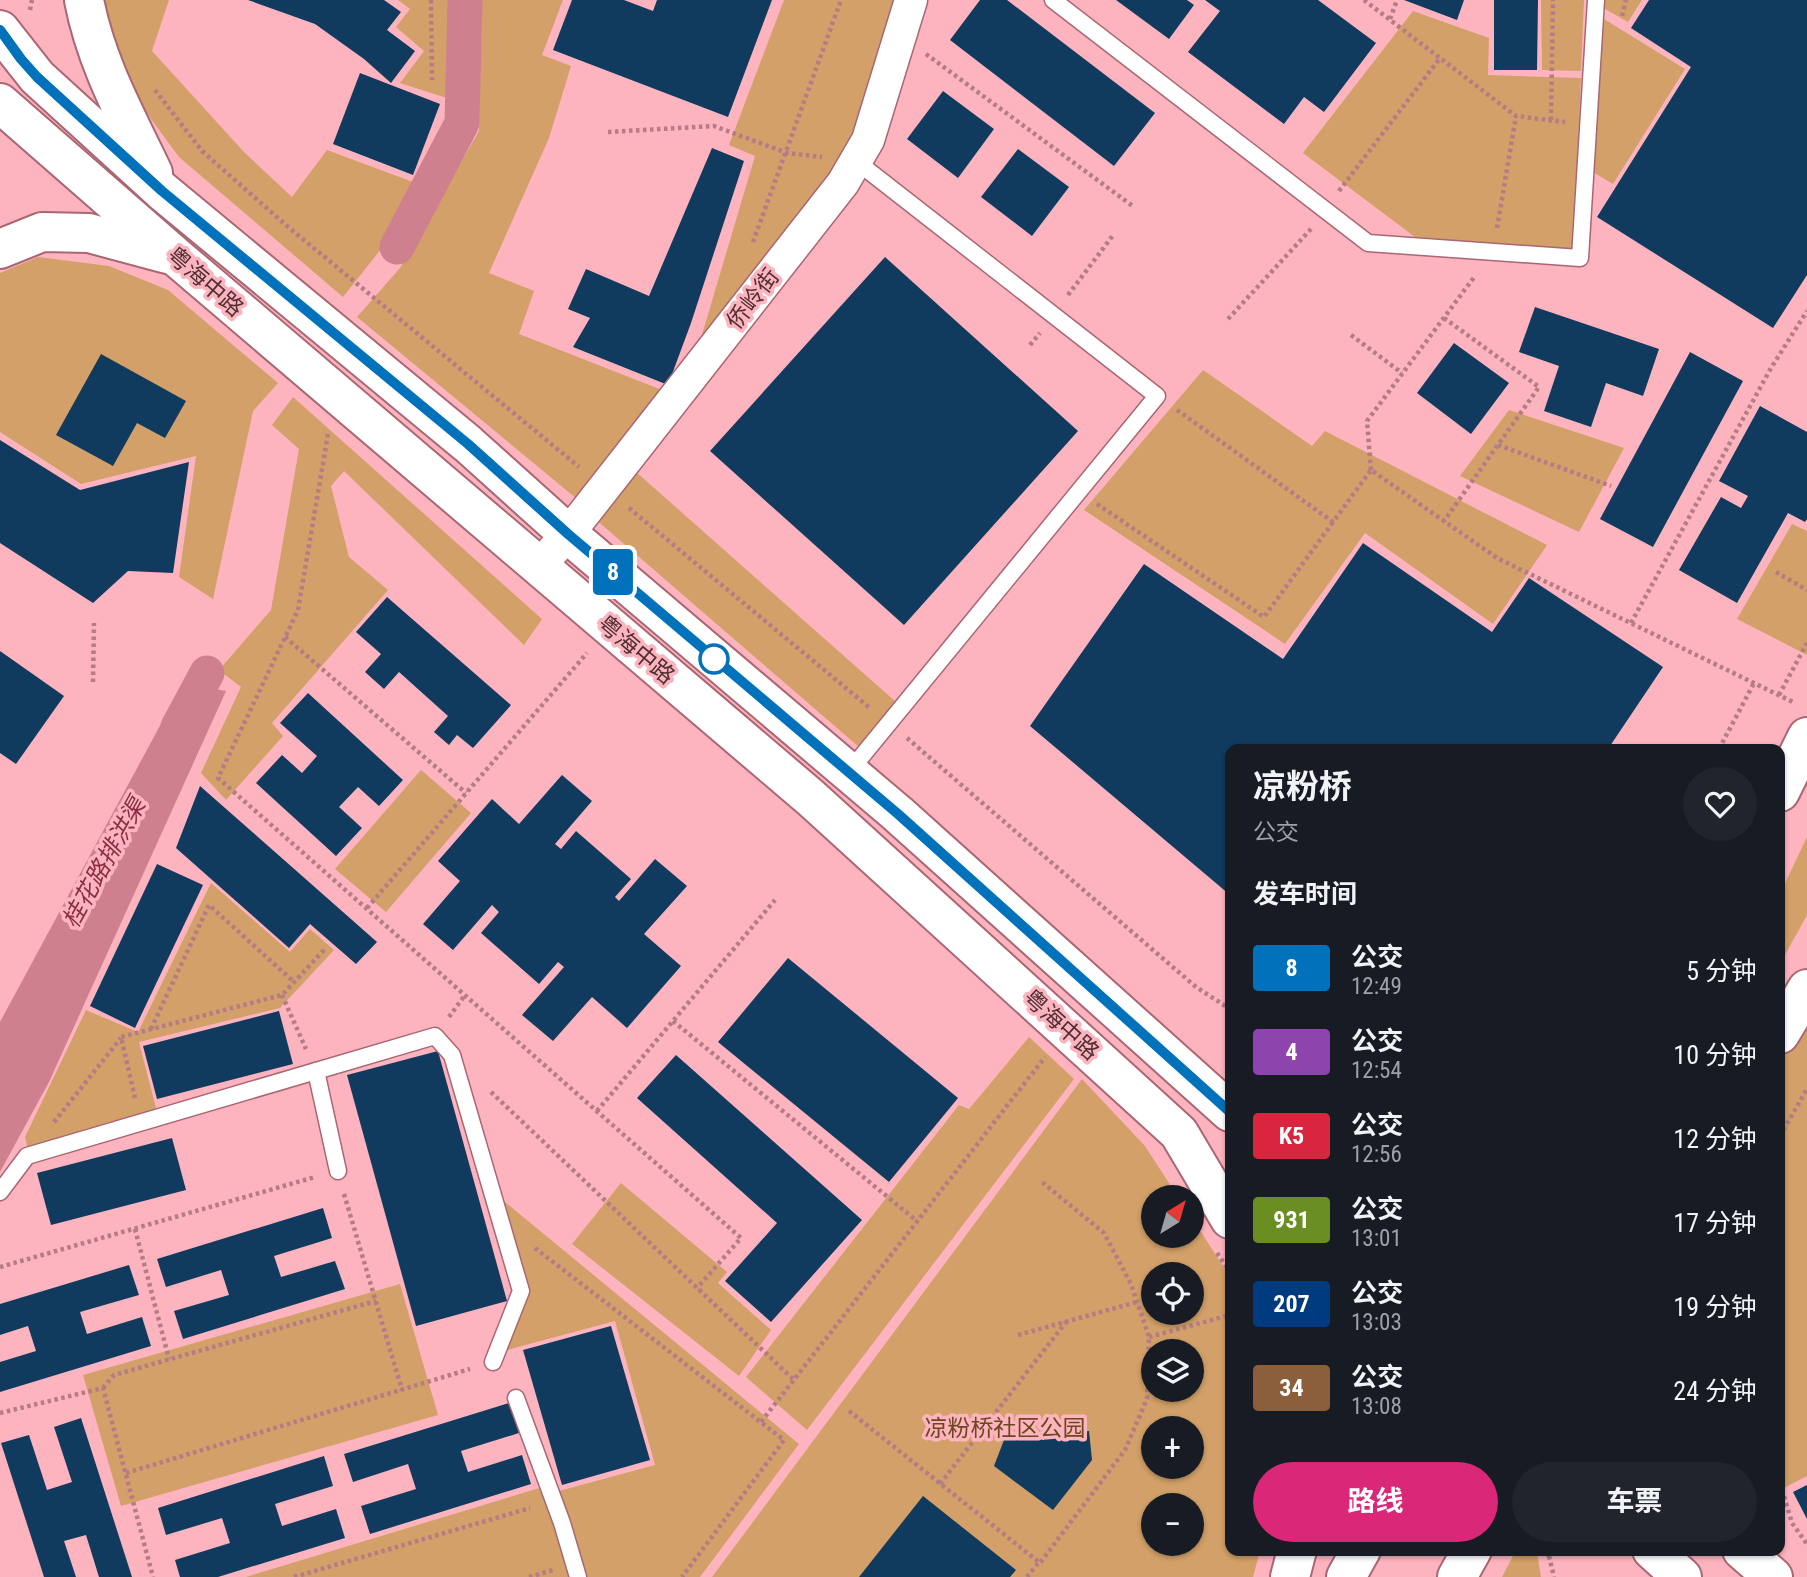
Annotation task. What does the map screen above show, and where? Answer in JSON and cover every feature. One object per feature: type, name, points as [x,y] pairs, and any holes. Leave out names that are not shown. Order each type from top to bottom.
[{"type":"main road","points":[[84,0],[91,34],[105,75],[162,191]]},
{"type":"main road","name":"粤海中路","points":[[0,30],[37,77],[162,191],[468,444],[568,534],[898,814],[1225,1105]]},
{"type":"main road","name":"粤海中路","points":[[0,103],[175,256],[811,798],[1225,1175]]},
{"type":"main road","points":[[0,249],[42,232],[89,233],[175,256]]},
{"type":"main road","points":[[1785,776],[1802,720]]},
{"type":"main road","points":[[1785,1026],[1807,989]]},
{"type":"main road","points":[[1179,1133],[1225,1211]]},
{"type":"main road","points":[[1290,1577],[1295,1556]]},
{"type":"main road","points":[[1346,1577],[1358,1556]]},
{"type":"main road","points":[[1457,1577],[1469,1556]]},
{"type":"main road","points":[[1659,1556],[1682,1577]]},
{"type":"main road","points":[[1749,1556],[1773,1577]]},
{"type":"main road","points":[[1778,1556],[1791,1577]]},
{"type":"street","name":"侨岭街","points":[[538,567],[605,488],[844,183],[868,140],[911,0]]},
{"type":"lane","points":[[1053,0],[1368,243],[1580,258],[1597,0]]},
{"type":"lane","points":[[848,773],[1157,396],[856,161]]},
{"type":"lane","points":[[0,1192],[27,1156],[435,1036],[452,1055],[521,1291],[493,1362]]},
{"type":"lane","points":[[316,1071],[338,1171]]},
{"type":"lane","points":[[516,1398],[554,1500],[578,1577]]},
{"type":"path","points":[[431,0],[432,80]]},
{"type":"path","points":[[748,254],[841,0]]},
{"type":"path","points":[[1364,0],[1516,116],[1588,125]]},
{"type":"path","points":[[1390,19],[1397,0]]},
{"type":"path","points":[[1551,120],[1553,0]]},
{"type":"path","points":[[900,34],[1134,207]]},
{"type":"path","points":[[154,88],[202,151],[308,243],[890,724],[1196,987],[1225,1006]]},
{"type":"path","points":[[1079,492],[1264,617],[1371,470],[1367,421],[1493,251],[1516,116]]},
{"type":"path","points":[[608,132],[714,125],[787,153],[856,161]]},
{"type":"path","points":[[1030,345],[1114,234]]},
{"type":"path","points":[[1631,623],[1771,368],[1807,311]]},
{"type":"path","points":[[1444,318],[1539,387],[1444,521]]},
{"type":"path","points":[[1351,335],[1402,373]]},
{"type":"path","points":[[1157,396],[1333,522]]},
{"type":"path","points":[[328,433],[298,610],[218,778],[741,1238],[697,1288]]},
{"type":"path","points":[[1498,445],[1611,486]]},
{"type":"path","points":[[1371,470],[1497,558],[1779,695],[1802,720]]},
{"type":"path","points":[[1776,572],[1807,590]]},
{"type":"path","points":[[93,682],[94,623]]},
{"type":"path","points":[[285,637],[466,793]]},
{"type":"path","points":[[1779,695],[1807,643]]},
{"type":"path","points":[[367,908],[592,647]]},
{"type":"path","points":[[1722,744],[1754,683]]},
{"type":"path","points":[[597,1111],[775,900]]},
{"type":"path","points":[[151,1030],[209,905],[294,982]]},
{"type":"path","points":[[27,1156],[121,1037],[282,995],[324,950]]},
{"type":"path","points":[[282,995],[316,1071]]},
{"type":"path","points":[[673,1021],[917,1221]]},
{"type":"path","points":[[121,1037],[141,1123]]},
{"type":"path","points":[[761,1422],[1052,1048]]},
{"type":"path","points":[[452,1055],[794,1380]]},
{"type":"path","points":[[1785,1127],[1807,1089]]},
{"type":"path","points":[[0,1267],[338,1171],[402,1390]]},
{"type":"path","points":[[1027,1577],[1125,1450],[1147,1399],[1149,1338],[1131,1284],[1104,1233],[1042,1182]]},
{"type":"path","points":[[501,1222],[785,1440],[682,1577]]},
{"type":"path","points":[[135,1229],[169,1359]]},
{"type":"path","points":[[0,1413],[103,1388],[114,1375],[376,1301]]},
{"type":"path","points":[[1018,1335],[1137,1302]]},
{"type":"path","points":[[1149,1338],[1225,1316]]},
{"type":"path","points":[[940,1484],[1066,1322]]},
{"type":"path","points":[[126,1473],[493,1362]]},
{"type":"path","points":[[103,1388],[153,1577]]},
{"type":"path","points":[[849,1410],[1039,1562]]},
{"type":"path","points":[[294,1577],[554,1500]]},
{"type":"path","points":[[1785,1500],[1792,1523],[1807,1544]]},
{"type":"path","points":[[1550,1556],[1554,1577]]},
{"type":"green space","points":[[96,0],[169,0],[152,51],[244,152],[292,197],[327,150],[413,182],[389,239],[343,297],[179,157],[116,71]]},
{"type":"green space","points":[[398,0],[455,0],[453,100],[400,83],[424,51],[396,27],[410,9]]},
{"type":"green space","points":[[482,0],[563,0],[542,55],[571,66],[549,138],[489,273],[534,291],[519,334],[662,390],[577,499],[357,317],[400,268],[479,131]]},
{"type":"green space","points":[[784,0],[895,0],[854,129],[832,177],[701,338],[755,156],[729,145]]},
{"type":"green space","points":[[1541,0],[1584,0],[1581,71],[1542,70]]},
{"type":"green space","points":[[1605,0],[1642,0],[1628,22],[1605,9]]},
{"type":"green space","points":[[1413,11],[1489,38],[1488,75],[1581,78],[1573,252],[1415,237],[1303,153]]},
{"type":"green space","points":[[1604,19],[1685,69],[1613,184],[1593,172]]},
{"type":"green space","points":[[38,257],[109,266],[168,290],[278,383],[253,411],[213,599],[179,577],[196,456],[81,484],[0,432],[0,273]]},
{"type":"green space","points":[[1203,370],[1312,446],[1325,431],[1547,545],[1493,624],[1365,533],[1285,644],[1084,510]]},
{"type":"green space","points":[[293,397],[542,619],[524,645],[344,471],[331,486],[349,557],[388,590],[272,723],[283,736],[226,800],[201,773],[241,687],[219,670],[271,610],[299,449],[272,425]]},
{"type":"green space","points":[[1509,410],[1624,448],[1579,532],[1460,476]]},
{"type":"green space","points":[[635,471],[896,702],[859,747],[594,518]]},
{"type":"green space","points":[[1792,524],[1807,531],[1807,655],[1737,619]]},
{"type":"green space","points":[[421,770],[471,813],[386,912],[335,869]]},
{"type":"green space","points":[[1807,837],[1807,915],[1785,955],[1785,883]]},
{"type":"green space","points":[[211,883],[290,952],[310,929],[334,950],[280,1008],[139,1042],[157,1112],[28,1149],[25,1137],[86,1010],[138,1032]]},
{"type":"green space","points":[[1807,1000],[1807,1476],[1785,1487],[1785,1036]]},
{"type":"green space","points":[[1029,1037],[1074,1079],[807,1430],[746,1377],[959,1105],[969,1109]]},
{"type":"green space","name":"凉粉桥社区公园","points":[[1082,1079],[1145,1146],[1170,1185],[1141,1185],[1141,1248],[1204,1248],[1204,1237],[1225,1269],[1225,1556],[1259,1556],[1253,1577],[712,1577]]},
{"type":"green space","points":[[621,1183],[727,1272],[718,1283],[771,1330],[739,1376],[572,1244]]},
{"type":"green space","points":[[500,1198],[799,1444],[700,1577],[246,1577],[556,1483],[559,1491],[655,1465],[615,1321],[503,1351],[527,1291]]},
{"type":"green space","points":[[400,1284],[438,1415],[121,1506],[83,1375]]},
{"type":"green space","points":[[1513,1556],[1538,1556],[1541,1577],[1502,1577]]},
{"type":"water","points":[[183,683],[226,691],[49,1082],[0,1172],[0,1022]]},
{"type":"building","points":[[248,0],[384,0],[401,12],[387,30],[415,51],[391,83],[364,59],[315,24]]},
{"type":"building","points":[[572,0],[624,0],[653,11],[657,0],[772,0],[728,117],[553,50]]},
{"type":"building","points":[[980,0],[1007,0],[1155,113],[1114,166],[950,40]]},
{"type":"building","points":[[1116,0],[1187,0],[1194,5],[1169,39]]},
{"type":"building","points":[[1205,0],[1318,0],[1376,43],[1324,112],[1304,97],[1284,124],[1188,52],[1220,11]]},
{"type":"building","points":[[1404,0],[1464,0],[1457,20]]},
{"type":"building","points":[[1494,0],[1538,0],[1537,70],[1494,70]]},
{"type":"building","points":[[1649,0],[1807,0],[1807,275],[1773,328],[1597,217],[1691,67],[1631,28]]},
{"type":"building","points":[[360,73],[440,104],[413,175],[333,144]]},
{"type":"building","points":[[943,91],[994,129],[958,178],[907,139]]},
{"type":"building","points":[[712,148],[744,161],[668,385],[573,347],[590,318],[568,309],[586,269],[649,296]]},
{"type":"building","points":[[1018,149],[1069,187],[1032,236],[981,197]]},
{"type":"building","points":[[885,257],[1078,431],[904,625],[710,451]]},
{"type":"building","points":[[1535,307],[1659,349],[1643,396],[1606,383],[1591,427],[1544,411],[1559,366],[1519,352]]},
{"type":"building","points":[[1454,343],[1509,383],[1471,434],[1417,393]]},
{"type":"building","points":[[1690,352],[1743,381],[1653,547],[1600,519]]},
{"type":"building","points":[[101,354],[186,401],[165,438],[137,423],[113,466],[56,435]]},
{"type":"building","points":[[1760,406],[1807,432],[1807,519],[1805,522],[1788,513],[1737,603],[1679,570],[1721,497],[1741,508],[1748,496],[1719,481]]},
{"type":"building","points":[[0,440],[80,490],[189,462],[173,573],[128,571],[93,603],[0,543]]},
{"type":"building","points":[[1363,543],[1492,632],[1529,578],[1663,667],[1611,744],[1225,744],[1225,891],[1030,726],[1144,564],[1283,659]]},
{"type":"building","points":[[387,597],[511,705],[473,748],[457,735],[449,745],[434,732],[448,716],[399,672],[384,689],[365,672],[381,654],[356,632]]},
{"type":"building","points":[[0,651],[64,696],[16,764],[0,753]]},
{"type":"building","points":[[308,693],[403,780],[379,806],[358,787],[339,807],[362,828],[336,856],[256,783],[282,755],[302,773],[317,756],[280,723]]},
{"type":"building","points":[[562,775],[592,801],[555,844],[561,849],[576,831],[631,879],[615,897],[619,901],[655,859],[687,886],[644,934],[681,966],[627,1028],[592,997],[553,1041],[522,1015],[564,967],[558,962],[539,984],[481,933],[499,912],[492,905],[453,950],[423,924],[460,881],[438,861],[492,799],[519,824]]},
{"type":"building","points":[[200,786],[377,942],[356,964],[310,924],[289,948],[176,848]]},
{"type":"building","points":[[157,864],[203,885],[135,1028],[90,1006]]},
{"type":"building","points":[[788,958],[958,1098],[889,1182],[718,1042]]},
{"type":"building","points":[[279,1011],[293,1064],[157,1099],[143,1046]]},
{"type":"building","points":[[438,1051],[507,1301],[416,1326],[347,1075]]},
{"type":"building","points":[[676,1055],[862,1220],[771,1322],[725,1281],[777,1223],[637,1098]]},
{"type":"building","points":[[172,1138],[186,1190],[51,1225],[37,1173]]},
{"type":"building","points":[[323,1208],[332,1238],[274,1256],[281,1277],[335,1261],[345,1289],[183,1339],[174,1311],[229,1295],[221,1270],[166,1287],[157,1259]]},
{"type":"building","points":[[129,1265],[139,1295],[80,1312],[87,1334],[142,1317],[151,1346],[0,1392],[0,1362],[36,1351],[28,1326],[0,1335],[0,1304]]},
{"type":"building","points":[[611,1326],[650,1460],[562,1485],[523,1350]]},
{"type":"building","points":[[509,1403],[519,1433],[461,1451],[468,1472],[522,1455],[531,1484],[370,1534],[361,1506],[416,1489],[408,1464],[353,1482],[344,1454]]},
{"type":"building","points":[[81,1418],[132,1577],[99,1577],[86,1535],[64,1541],[76,1577],[44,1577],[1,1443],[29,1435],[47,1490],[72,1482],[54,1427]]},
{"type":"building","points":[[1089,1431],[1092,1460],[1053,1510],[994,1466],[1004,1440]]},
{"type":"building","points":[[324,1456],[333,1486],[275,1504],[282,1526],[336,1509],[345,1538],[218,1577],[180,1577],[175,1560],[230,1543],[222,1518],[166,1535],[158,1508]]},
{"type":"building","points":[[1807,1485],[1807,1519],[1793,1492]]},
{"type":"building","points":[[923,1496],[1016,1570],[1010,1577],[859,1577]]},
{"type":"waterway","points":[[397,247],[462,123],[465,0]]},
{"type":"waterway","name":"桂花路排洪渠","points":[[178,727],[207,673]]},
{"type":"bus line","name":"8","points":[[0,30],[37,77],[162,191],[468,444],[568,534],[898,814],[1225,1108]]}]
